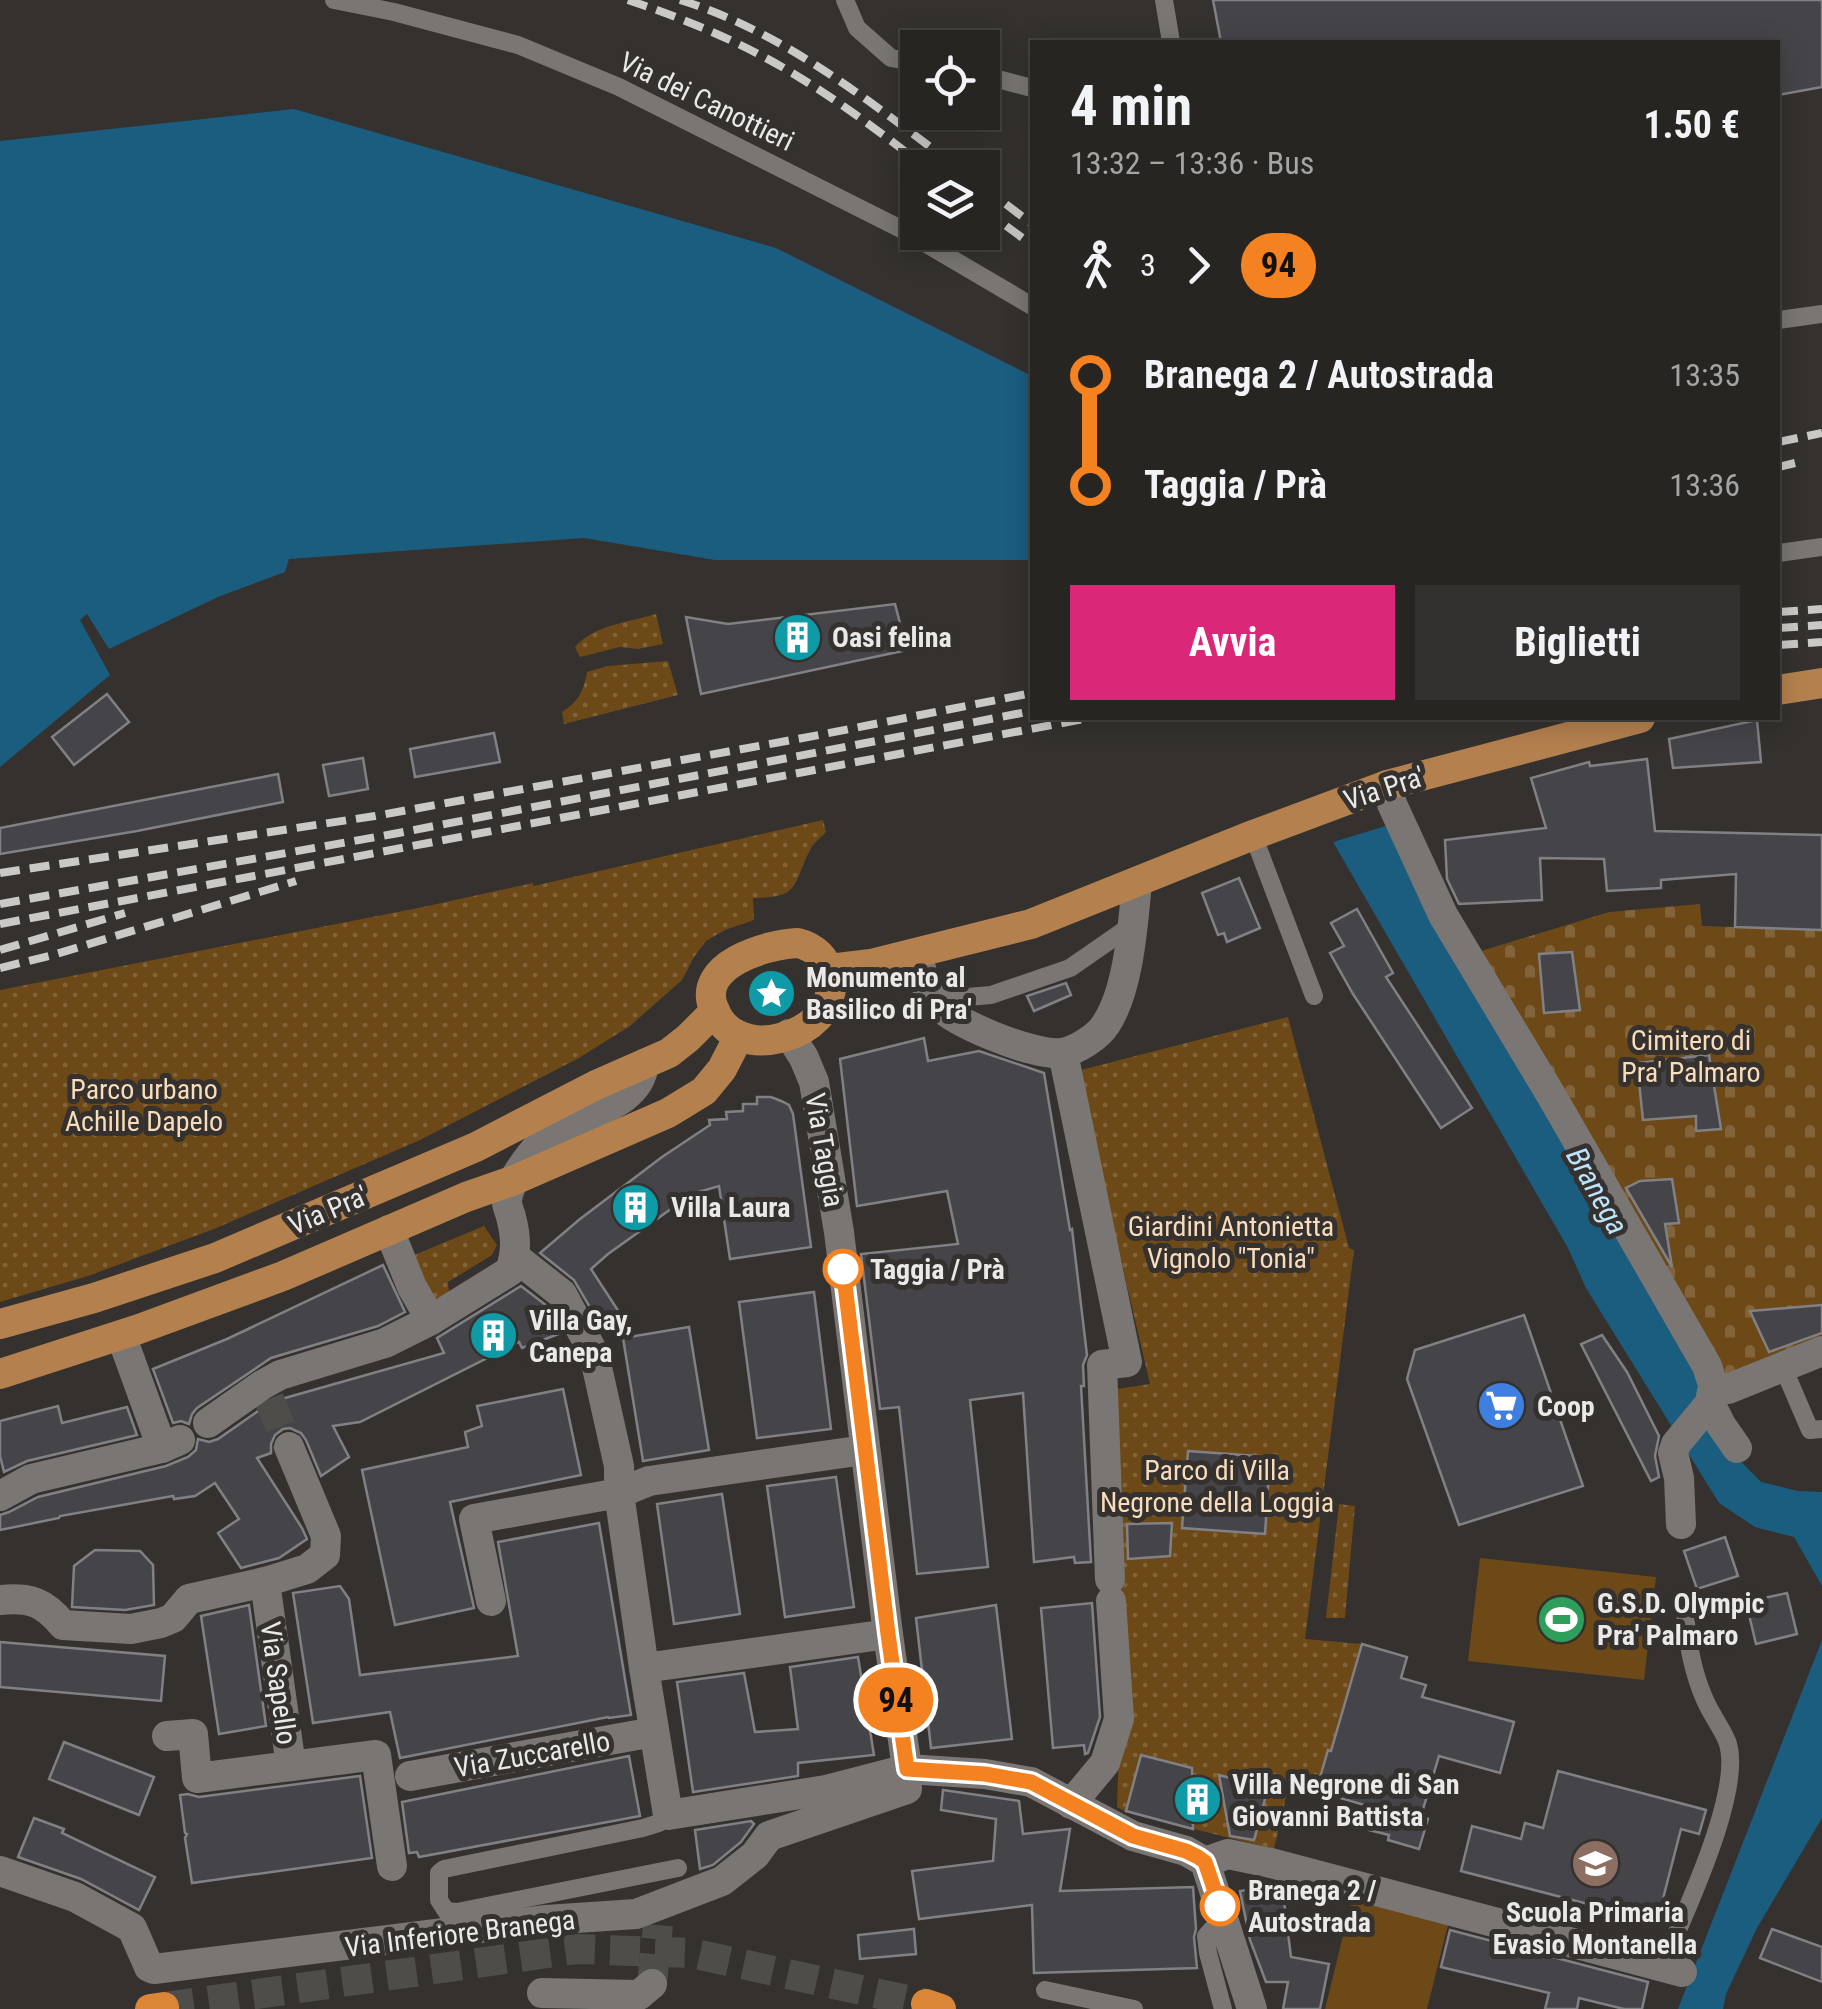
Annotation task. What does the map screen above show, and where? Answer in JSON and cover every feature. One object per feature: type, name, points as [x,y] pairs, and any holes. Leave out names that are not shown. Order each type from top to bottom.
[{"type":"main road","points":[[1780,690],[1821,688]]},
{"type":"main road","name":"Via Pra'","points":[[830,970],[916,954],[1031,924],[1382,787],[1633,720]]},
{"type":"main road","points":[[804,944],[822,955],[830,970],[831,987],[818,1017],[789,1034],[768,1040],[752,1041],[723,1026],[710,1000],[714,980],[721,972],[739,959],[778,945],[804,944]]},
{"type":"main road","name":"Via Pra'","points":[[0,1324],[215,1258],[476,1147],[596,1084],[669,1053],[714,1011]]},
{"type":"main road","name":"Via Pra'","points":[[0,1374],[283,1276],[466,1197],[515,1187],[668,1113],[704,1091],[722,1069],[739,1036]]},
{"type":"street","points":[[1382,787],[1443,915],[1706,1366],[1710,1398],[1720,1424],[1737,1448]]},
{"type":"street","points":[[916,954],[931,1000],[959,1021],[1042,1053],[1063,1053],[1086,1043],[1105,1027],[1116,1003],[1137,882]]},
{"type":"street","name":"Via Taggia","points":[[789,1034],[814,1082],[838,1232],[908,1791]]},
{"type":"street","points":[[1063,1053],[1129,1375],[1102,1365],[1119,1720],[1105,1763],[1071,1804]]},
{"type":"street","name":"Via Pra'","points":[[515,1187],[546,1138],[628,1096],[642,1076],[644,1064]]},
{"type":"street","points":[[208,1423],[266,1392],[280,1376],[385,1344],[510,1270],[515,1257],[515,1187]]},
{"type":"street","points":[[390,1230],[412,1287],[431,1320]]},
{"type":"street","points":[[515,1257],[562,1294],[594,1354],[619,1466],[619,1492],[668,1815],[826,1790],[908,1791],[985,1774],[1031,1782],[1133,1836],[1186,1851],[1205,1862],[1252,2009]]},
{"type":"street","points":[[0,1496],[31,1479],[171,1444],[121,1335]]},
{"type":"street","points":[[1681,1524],[1679,1478],[1673,1453],[1710,1398],[1822,1350]]},
{"type":"street","name":"Via Sapello","points":[[0,1600],[23,1598],[50,1608],[62,1625],[131,1628],[173,1618],[189,1599],[306,1569],[324,1555],[326,1536],[289,1447]]},
{"type":"street","points":[[491,1601],[474,1518],[619,1492],[650,1481],[864,1450]]},
{"type":"street","name":"Via Sapello","points":[[266,1582],[291,1766],[376,1755],[392,1866]]},
{"type":"street","points":[[644,1668],[888,1634]]},
{"type":"street","name":"Via Zuccarello","points":[[410,1776],[654,1732]]},
{"type":"street","points":[[167,1736],[193,1734],[198,1778],[291,1766]]},
{"type":"street","name":"Via Inferiore Branega","points":[[0,1871],[75,1897],[132,1928],[149,1967],[154,1969],[546,1920],[636,1914],[722,1881],[755,1855],[769,1836],[908,1791]]},
{"type":"street","points":[[1205,1862],[1228,1854],[1271,1862],[1672,1969]]},
{"type":"street","points":[[658,1926],[672,1910],[724,1890],[749,1875],[755,1855]]},
{"type":"street","points":[[542,1993],[639,1995],[652,1984]]},
{"type":"lane","name":"Via dei Canottieri","points":[[334,0],[518,45],[620,87],[900,229],[1030,305]]},
{"type":"lane","points":[[845,0],[857,28],[891,58],[900,60]]},
{"type":"lane","points":[[1164,0],[1171,40]]},
{"type":"lane","points":[[1000,80],[1030,87]]},
{"type":"lane","points":[[1780,320],[1822,314]]},
{"type":"lane","points":[[1780,553],[1822,547]]},
{"type":"lane","points":[[1252,835],[1314,996]]},
{"type":"lane","points":[[931,1000],[991,995],[1070,968],[1132,925]]},
{"type":"lane","points":[[1783,1368],[1810,1430],[1822,1429]]},
{"type":"lane","points":[[1672,1969],[1722,1817],[1730,1778],[1728,1743],[1704,1700],[1684,1611]]},
{"type":"lane","points":[[668,1815],[643,1828],[444,1869],[439,1873],[439,1900],[446,1911],[457,1912],[678,1868]]},
{"type":"lane","points":[[1223,1917],[1206,1936],[1223,2009]]},
{"type":"lane","points":[[1044,1990],[1134,2009]]},
{"type":"green space","points":[[656,614],[663,644],[638,649],[620,647],[580,657],[575,647],[602,629]]},
{"type":"green space","points":[[668,661],[678,695],[564,724],[562,712],[579,695],[587,672],[608,666]]},
{"type":"green space","name":"Parco urbano Achille Dapelo","points":[[823,820],[826,832],[811,847],[793,887],[780,895],[753,898],[754,920],[706,941],[682,980],[630,1026],[579,1058],[420,1140],[214,1229],[88,1276],[0,1302],[0,990],[538,885]]},
{"type":"green space","name":"Cimitero di Pra' Palmaro","points":[[1700,904],[1702,926],[1822,930],[1822,1344],[1728,1382],[1481,951],[1609,912]]},
{"type":"green space","points":[[1288,1017],[1349,1248],[1354,1250],[1305,1639],[1362,1644],[1317,1791],[1289,1784],[1274,1849],[1117,1807],[1110,1390],[1150,1384],[1077,1071]]},
{"type":"green space","points":[[484,1226],[497,1245],[492,1255],[448,1282],[449,1293],[437,1303],[412,1256]]},
{"type":"green space","points":[[1339,1504],[1355,1506],[1345,1618],[1326,1618]]},
{"type":"green space","name":"G.S.D. Olympic Pra' Palmaro","points":[[1480,1558],[1656,1577],[1644,1680],[1468,1661]]},
{"type":"green space","points":[[1352,1899],[1448,1925],[1427,2009],[1325,2009]]},
{"type":"water","points":[[294,109],[776,248],[1030,375],[1030,560],[715,560],[584,538],[289,559],[285,572],[218,597],[109,649],[87,614],[80,620],[110,675],[0,767],[0,141]]},
{"type":"water","points":[[1389,825],[1695,1366],[1699,1404],[1715,1435],[1761,1482],[1822,1492],[1822,1586],[1794,1537],[1755,1527],[1719,1503],[1586,1288],[1568,1248],[1333,842]]},
{"type":"water","points":[[1822,1640],[1822,1818],[1757,1928],[1726,1994],[1723,2009],[1678,2009]]},
{"type":"building","points":[[1213,0],[1822,0],[1822,87],[1780,95],[1780,40],[1221,40]]},
{"type":"building","name":"Oasi felina","points":[[895,604],[907,650],[701,694],[686,617],[728,624]]},
{"type":"building","points":[[107,694],[129,722],[74,765],[52,737]]},
{"type":"building","points":[[1757,720],[1761,762],[1673,768],[1669,739]]},
{"type":"building","points":[[494,733],[500,762],[415,777],[410,749]]},
{"type":"building","points":[[363,758],[368,789],[329,796],[323,765]]},
{"type":"building","points":[[1647,759],[1655,831],[1822,835],[1822,930],[1735,927],[1736,874],[1661,880],[1661,888],[1607,891],[1604,859],[1540,858],[1542,900],[1459,904],[1447,879],[1445,840],[1546,828],[1531,778],[1589,762],[1590,766]]},
{"type":"building","points":[[278,774],[283,802],[0,854],[0,828]]},
{"type":"building","points":[[1239,878],[1260,928],[1227,942],[1224,933],[1218,935],[1202,893]]},
{"type":"building","points":[[1357,909],[1393,973],[1386,977],[1472,1108],[1441,1128],[1330,953],[1344,946],[1331,923]]},
{"type":"building","points":[[1572,952],[1580,1010],[1544,1013],[1539,954]]},
{"type":"building","points":[[1066,983],[1071,995],[1034,1011],[1027,996]]},
{"type":"building","points":[[924,1038],[928,1061],[979,1051],[1044,1073],[1072,1229],[1087,1355],[1081,1386],[1091,1562],[1075,1563],[1074,1557],[1034,1562],[1023,1393],[970,1400],[988,1567],[917,1574],[899,1407],[880,1409],[861,1254],[958,1244],[947,1191],[857,1206],[840,1059]]},
{"type":"building","points":[[1709,1055],[1721,1129],[1696,1131],[1696,1116],[1643,1120],[1637,1063]]},
{"type":"building","points":[[757,1097],[781,1101],[789,1105],[793,1114],[811,1247],[730,1259],[719,1186],[692,1194],[591,1269],[619,1312],[598,1321],[574,1280],[540,1253],[662,1157],[710,1125],[709,1120],[727,1119],[726,1112],[743,1111],[743,1104],[757,1104]]},
{"type":"building","points":[[1672,1179],[1679,1223],[1665,1224],[1672,1267],[1626,1188],[1640,1181]]},
{"type":"building","points":[[383,1265],[405,1312],[378,1326],[271,1358],[197,1408],[189,1424],[173,1423],[153,1369],[227,1339]]},
{"type":"building","points":[[521,1286],[547,1306],[561,1333],[522,1348],[519,1342],[360,1422],[333,1426],[349,1457],[321,1476],[301,1433],[290,1428],[275,1435],[271,1453],[257,1458],[307,1539],[279,1558],[241,1568],[218,1533],[239,1519],[215,1483],[195,1496],[173,1496],[0,1530],[0,1515],[38,1497],[166,1466],[188,1457],[196,1450],[198,1439],[218,1439],[271,1402],[444,1353],[437,1338]]},
{"type":"building","points":[[814,1292],[831,1429],[757,1438],[739,1302]]},
{"type":"building","points":[[1822,1305],[1822,1333],[1769,1352],[1750,1311]]},
{"type":"building","points":[[1524,1315],[1583,1486],[1459,1525],[1407,1379],[1415,1350]]},
{"type":"building","points":[[689,1327],[709,1450],[643,1461],[623,1338]]},
{"type":"building","points":[[1602,1335],[1627,1372],[1659,1436],[1655,1456],[1659,1477],[1651,1481],[1581,1344]]},
{"type":"building","points":[[563,1389],[581,1475],[450,1502],[474,1608],[395,1625],[362,1470],[468,1447],[465,1432],[482,1426],[477,1406]]},
{"type":"building","points":[[58,1406],[62,1423],[127,1407],[137,1435],[27,1461],[4,1472],[0,1421]]},
{"type":"building","points":[[1188,1451],[1270,1457],[1265,1534],[1182,1528]]},
{"type":"building","points":[[836,1477],[854,1607],[785,1617],[767,1486]]},
{"type":"building","points":[[722,1494],[740,1614],[674,1624],[657,1504]]},
{"type":"building","points":[[599,1523],[631,1715],[400,1758],[390,1712],[313,1723],[293,1593],[340,1586],[349,1599],[360,1675],[518,1656],[498,1542]]},
{"type":"building","points":[[1172,1523],[1170,1556],[1128,1559],[1127,1524]]},
{"type":"building","points":[[1725,1537],[1738,1576],[1697,1589],[1684,1551]]},
{"type":"building","points":[[95,1550],[140,1551],[153,1565],[154,1605],[125,1610],[72,1607],[74,1566]]},
{"type":"building","points":[[1787,1593],[1797,1634],[1756,1644],[1746,1602]]},
{"type":"building","points":[[1092,1603],[1100,1717],[1085,1754],[1084,1745],[1053,1748],[1041,1608]]},
{"type":"building","points":[[249,1605],[266,1726],[219,1734],[201,1616]]},
{"type":"building","points":[[996,1605],[1012,1739],[931,1748],[916,1618]]},
{"type":"building","points":[[0,1642],[165,1656],[161,1701],[0,1687]]},
{"type":"building","points":[[1362,1644],[1407,1657],[1401,1678],[1426,1685],[1422,1697],[1514,1722],[1500,1773],[1439,1756],[1421,1816],[1428,1819],[1419,1849],[1369,1830],[1375,1808],[1316,1791]]},
{"type":"building","points":[[858,1657],[874,1755],[798,1763],[798,1776],[693,1792],[677,1682],[744,1673],[755,1732],[798,1729],[790,1667]]},
{"type":"building","points":[[64,1742],[154,1777],[139,1815],[49,1779]]},
{"type":"building","points":[[1141,1755],[1192,1768],[1193,1829],[1126,1811]]},
{"type":"building","points":[[629,1756],[640,1816],[419,1857],[417,1852],[409,1853],[402,1802]]},
{"type":"building","points":[[1558,1771],[1706,1810],[1699,1834],[1681,1829],[1657,1922],[1461,1871],[1472,1826],[1521,1839],[1525,1823],[1543,1828]]},
{"type":"building","points":[[1219,1775],[1268,1788],[1254,1840],[1230,1836]]},
{"type":"building","points":[[360,1776],[372,1858],[192,1883],[180,1795],[199,1797]]},
{"type":"building","points":[[943,1790],[1019,1801],[1023,1834],[1070,1829],[1060,1891],[1193,1887],[1197,1968],[1034,1973],[1032,1905],[919,1919],[912,1871],[993,1861],[996,1819],[941,1810]]},
{"type":"building","points":[[34,1818],[64,1829],[62,1833],[155,1877],[139,1910],[81,1879],[18,1857]]},
{"type":"building","points":[[751,1821],[754,1824],[741,1842],[713,1865],[700,1869],[695,1830]]},
{"type":"building","points":[[1282,1885],[1291,1957],[1329,1964],[1320,2009],[1283,2009],[1288,1982],[1266,1982],[1250,1940],[1240,1891]]},
{"type":"building","points":[[914,1929],[916,1954],[860,1959],[858,1935]]},
{"type":"building","points":[[1772,1929],[1822,1947],[1822,1982],[1760,1958]]},
{"type":"building","points":[[1450,1930],[1648,1982],[1642,2009],[1624,2009],[1579,1998],[1577,2009],[1545,2009],[1549,1993],[1441,1967]]},
{"type":"tunnel","points":[[269,1399],[289,1447]]},
{"type":"tunnel","points":[[652,1984],[658,1925]]},
{"type":"tunnel","points":[[164,2007],[577,1949],[691,1953],[926,2004]]},
{"type":"railway","points":[[628,0],[760,55],[818,89],[903,150]]},
{"type":"railway","points":[[680,0],[791,50],[934,150]]},
{"type":"railway","points":[[1000,200],[1030,222]]},
{"type":"railway","points":[[1000,221],[1030,244]]},
{"type":"railway","points":[[1780,442],[1822,433]]},
{"type":"railway","points":[[1780,467],[1795,463]]},
{"type":"railway","points":[[1780,612],[1822,609]]},
{"type":"railway","points":[[1780,628],[1822,625]]},
{"type":"railway","points":[[1780,645],[1822,642]]},
{"type":"railway","points":[[0,873],[375,816],[1030,693]]},
{"type":"railway","points":[[0,904],[393,834],[1030,711]]},
{"type":"railway","points":[[0,924],[1078,720]]},
{"type":"railway","points":[[0,968],[296,881]]},
{"type":"railway","points":[[0,950],[125,913]]},
{"type":"bus line","name":"94","points":[[843,1269],[907,1769],[985,1774],[1031,1782],[1050,1790],[1133,1836],[1198,1857],[1205,1862],[1220,1906]]},
{"type":"place","name":"Oasi felina","points":[[797,637]]},
{"type":"place","name":"Monumento al Basilico di Pra'","points":[[771,993]]},
{"type":"place","name":"Villa Laura","points":[[636,1207]]},
{"type":"place","name":"Taggia / Prà","points":[[843,1269]]},
{"type":"place","name":"Villa Gay, Canepa","points":[[494,1336]]},
{"type":"place","name":"Coop","points":[[1502,1406]]},
{"type":"place","name":"G.S.D. Olympic Pra' Palmaro","points":[[1562,1619]]},
{"type":"place","name":"Villa Negrone di San Giovanni Battista","points":[[1197,1800]]},
{"type":"place","name":"Scuola Primaria Evasio Montanella","points":[[1595,1864]]},
{"type":"place","name":"Branega 2 / Autostrada","points":[[1220,1906]]},
{"type":"water label","name":"Branega","points":[[1597,1191]]},
{"type":"park label","name":"Giardini Antonietta Vignolo \"Tonia\"","points":[[1231,1242]]},
{"type":"park label","name":"Parco di Villa Negrone della Loggia","points":[[1217,1486]]}]
